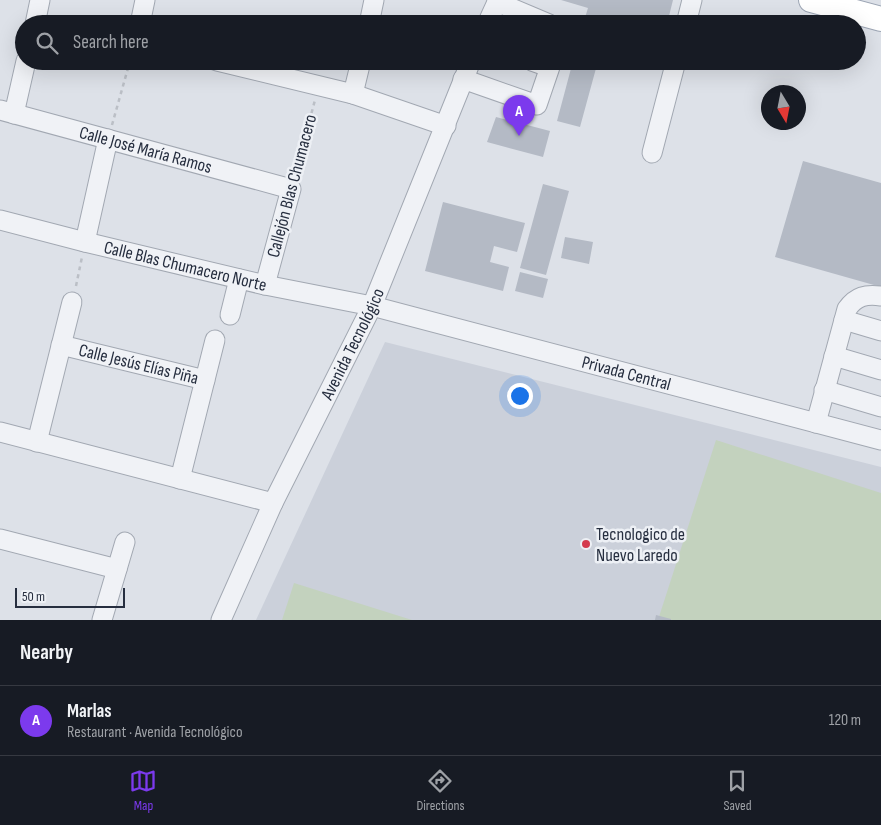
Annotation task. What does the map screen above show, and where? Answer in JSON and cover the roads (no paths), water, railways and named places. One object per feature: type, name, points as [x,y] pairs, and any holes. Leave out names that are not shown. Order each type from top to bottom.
[{"type":"main road","points":[[812,0],[881,19]]},
{"type":"street","points":[[37,15],[40,0]]},
{"type":"street","points":[[142,15],[145,0]]},
{"type":"street","points":[[371,15],[374,0]]},
{"type":"street","points":[[688,15],[692,0]]},
{"type":"street","points":[[492,15],[498,1],[528,15]]},
{"type":"street","points":[[7,112],[23,70]]},
{"type":"street","points":[[252,70],[353,94],[446,126]]},
{"type":"street","points":[[353,94],[358,70]]},
{"type":"street","name":"Avenida Tecnológico","points":[[221,620],[273,503],[372,306],[467,70]]},
{"type":"street","points":[[463,79],[537,105],[543,70]]},
{"type":"street","points":[[652,154],[674,70]]},
{"type":"street","name":"Calle José María Ramos","points":[[7,112],[292,189]]},
{"type":"street","points":[[85,242],[108,139]]},
{"type":"street","name":"Callejón Blas Chumacero","points":[[265,285],[292,189]]},
{"type":"street","name":"Calle Blas Chumacero Norte","points":[[0,220],[265,285],[372,306]]},
{"type":"street","points":[[230,316],[240,279]]},
{"type":"street","points":[[816,422],[847,309],[853,301],[860,297],[871,294],[881,296]]},
{"type":"street","name":"Calle Jesús Elías Piña","points":[[37,442],[72,302]]},
{"type":"street","name":"Privada Central","points":[[372,306],[881,440]]},
{"type":"street","points":[[844,320],[881,331]]},
{"type":"street","points":[[205,380],[215,340]]},
{"type":"street","name":"Calle Jesús Elías Piña","points":[[61,345],[205,380],[180,479]]},
{"type":"street","points":[[834,356],[881,370]]},
{"type":"street","points":[[824,390],[881,406]]},
{"type":"street","points":[[0,432],[273,503]]},
{"type":"street","points":[[0,539],[117,569]]},
{"type":"street","points":[[102,620],[125,542]]},
{"type":"place","name":"Marlas","points":[[519,136]]},
{"type":"place","name":"Tecnologico de Nuevo Laredo","points":[[586,544]]}]
